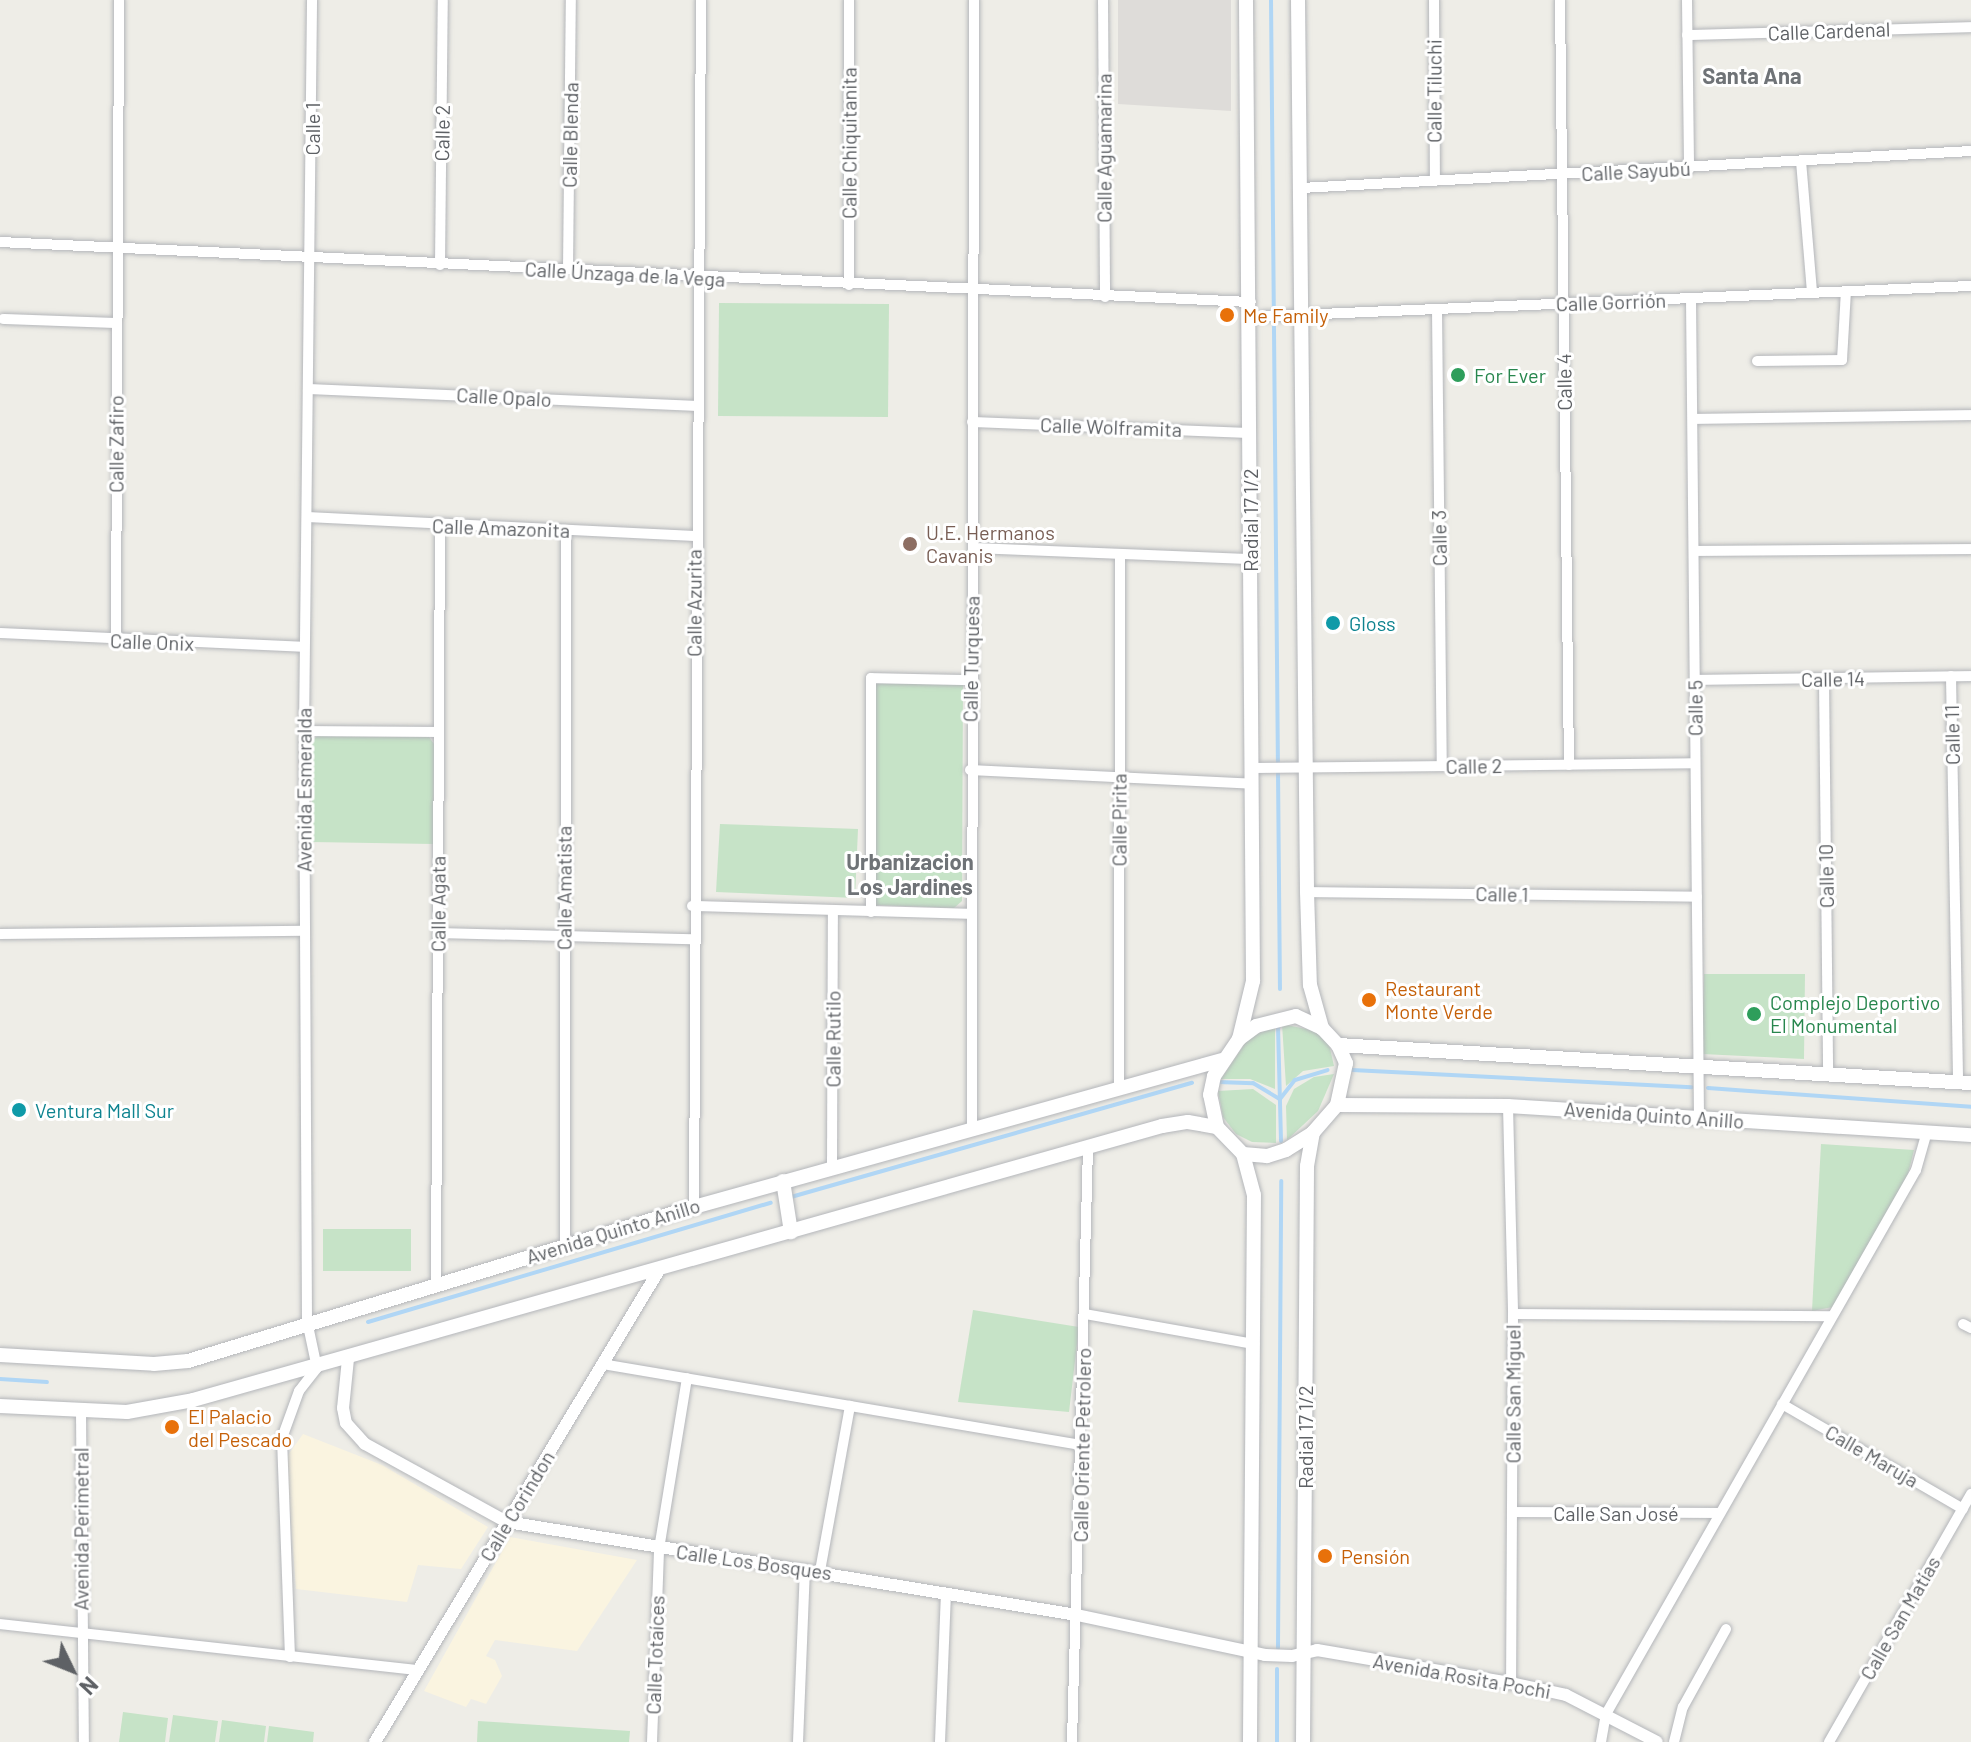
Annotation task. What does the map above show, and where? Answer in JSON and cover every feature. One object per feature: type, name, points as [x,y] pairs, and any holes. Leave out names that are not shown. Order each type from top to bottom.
[{"type":"main road","name":"Radial 17 1/2","points":[[1239,1039],[1253,981],[1257,773],[1249,559],[1254,312],[1246,0]]},
{"type":"main road","points":[[1298,0],[1302,768],[1310,985],[1322,1028]]},
{"type":"main road","points":[[1243,1154],[1267,1156],[1313,1133],[1337,1105],[1346,1063],[1338,1045],[1322,1028],[1296,1016],[1272,1018],[1239,1039],[1222,1060],[1210,1095],[1217,1127],[1243,1154],[1254,1195],[1250,1742]]},
{"type":"main road","points":[[1338,1045],[1964,1082]]},
{"type":"main road","name":"Avenida Quinto Anillo","points":[[0,1355],[154,1364],[188,1361],[307,1321],[783,1181],[1119,1085],[1222,1060]]},
{"type":"main road","name":"Avenida Quinto Anillo","points":[[1337,1105],[1508,1106],[1971,1135]]},
{"type":"main road","points":[[0,1406],[81,1412],[161,1407],[317,1368],[1088,1147],[1188,1122],[1217,1127]]},
{"type":"main road","name":"Radial 17 1/2","points":[[1303,1742],[1307,1166],[1313,1133]]},
{"type":"main road","points":[[783,1181],[791,1232]]},
{"type":"street","name":"Calle Zafiro","points":[[116,641],[119,0]]},
{"type":"street","name":"Calle 1","points":[[311,259],[312,0]]},
{"type":"street","name":"Calle 2","points":[[440,265],[443,0]]},
{"type":"street","name":"Calle Blenda","points":[[568,269],[571,0]]},
{"type":"street","name":"Calle Azurita","points":[[694,1207],[692,906],[701,0]]},
{"type":"street","name":"Calle Chiquitanita","points":[[849,0],[849,285]]},
{"type":"street","name":"Calle Turquesa","points":[[972,1126],[969,680],[973,548],[974,0]]},
{"type":"street","name":"Calle Aguamarina","points":[[1103,0],[1105,297]]},
{"type":"street","name":"Calle Tiluchi","points":[[1434,0],[1435,181]]},
{"type":"street","name":"Calle 4","points":[[1560,0],[1569,765]]},
{"type":"street","points":[[1687,0],[1689,169]]},
{"type":"street","name":"Calle Cardenal","points":[[1687,35],[1971,27]]},
{"type":"street","name":"Calle Sayubú","points":[[1301,188],[1689,169],[1971,151]]},
{"type":"street","points":[[1801,161],[1812,292]]},
{"type":"street","name":"Calle Únzaga de la Vega","points":[[0,242],[1105,297],[1254,312]]},
{"type":"street","name":"Avenida Esmeralda","points":[[307,1321],[303,647],[311,259]]},
{"type":"street","name":"Calle Gorrión","points":[[1254,312],[1299,318],[1437,309],[1971,286]]},
{"type":"street","points":[[1757,361],[1842,360],[1846,351],[1846,291]]},
{"type":"street","name":"Calle 5","points":[[1691,299],[1699,1117]]},
{"type":"street","name":"Calle 3","points":[[1437,309],[1442,766]]},
{"type":"street","points":[[3,319],[117,323]]},
{"type":"street","name":"Calle Opalo","points":[[308,389],[699,406]]},
{"type":"street","points":[[1694,419],[1971,415]]},
{"type":"street","name":"Calle Wolframita","points":[[972,422],[1250,433]]},
{"type":"street","name":"Calle Amazonita","points":[[307,517],[695,536]]},
{"type":"street","name":"Calle Agata","points":[[436,1283],[440,525]]},
{"type":"street","name":"Calle Amatista","points":[[565,1245],[566,530]]},
{"type":"street","points":[[973,548],[1249,559]]},
{"type":"street","points":[[1694,551],[1971,549]]},
{"type":"street","name":"Calle Pirita","points":[[1119,1085],[1120,554]]},
{"type":"street","name":"Calle Onix","points":[[0,633],[116,641],[303,647]]},
{"type":"street","name":"Calle 11","points":[[1951,676],[1964,1082]]},
{"type":"street","name":"Calle 14","points":[[1695,680],[1971,676]]},
{"type":"street","points":[[871,912],[871,678],[969,680]]},
{"type":"street","name":"Calle 10","points":[[1824,679],[1828,1073]]},
{"type":"street","points":[[304,731],[438,732]]},
{"type":"street","name":"Calle 2","points":[[970,770],[1119,777],[1257,773],[1302,768],[1695,763]]},
{"type":"street","name":"Calle 1","points":[[1307,892],[1697,897]]},
{"type":"street","points":[[692,906],[971,914]]},
{"type":"street","name":"Calle Rutilo","points":[[832,1167],[833,911]]},
{"type":"street","points":[[0,934],[305,931]]},
{"type":"street","points":[[438,933],[564,931],[692,939]]},
{"type":"street","name":"Calle San Miguel","points":[[1508,1106],[1513,1314],[1511,1683]]},
{"type":"street","points":[[1601,1742],[1606,1714],[1916,1170],[1927,1132]]},
{"type":"street","name":"Calle Oriente Petrolero","points":[[1072,1742],[1083,1445],[1088,1147]]},
{"type":"street","name":"Calle Corindon","points":[[375,1742],[659,1270]]},
{"type":"street","points":[[1085,1314],[1254,1344]]},
{"type":"street","points":[[1513,1314],[1832,1316]]},
{"type":"street","points":[[290,1657],[282,1438],[299,1391],[317,1368],[307,1321]]},
{"type":"street","name":"Calle Los Bosques","points":[[348,1359],[343,1408],[346,1423],[365,1444],[507,1522],[1077,1615],[1250,1650]]},
{"type":"street","points":[[602,1364],[1083,1445]]},
{"type":"street","name":"Calle Totaíces","points":[[652,1742],[659,1549],[687,1378]]},
{"type":"street","name":"Calle Maruja","points":[[1782,1404],[1963,1509]]},
{"type":"street","points":[[820,1571],[850,1406]]},
{"type":"street","name":"Avenida Perimetral","points":[[81,1412],[84,1742]]},
{"type":"street","name":"Calle San Matías","points":[[1829,1742],[1971,1494]]},
{"type":"street","name":"Calle San José","points":[[1513,1512],[1719,1513]]},
{"type":"street","points":[[798,1742],[805,1569]]},
{"type":"street","points":[[940,1742],[946,1593]]},
{"type":"street","points":[[0,1624],[418,1670]]},
{"type":"street","points":[[1674,1742],[1683,1707],[1726,1629]]},
{"type":"street","name":"Avenida Rosita Pochi","points":[[1250,1650],[1303,1653],[1317,1650],[1566,1695],[1657,1742]]},
{"type":"shaded area","points":[[1118,0],[1231,0],[1231,111],[1118,104]]},
{"type":"shaded area","points":[[303,1434],[382,1465],[488,1527],[461,1569],[418,1565],[407,1602],[296,1589],[286,1458]]},
{"type":"shaded area","points":[[510,1537],[637,1560],[577,1651],[495,1640],[486,1656],[495,1660],[502,1676],[486,1704],[471,1699],[466,1707],[424,1691]]},
{"type":"green space","points":[[719,303],[889,304],[888,417],[718,416]]},
{"type":"green space","points":[[875,683],[963,685],[962,901],[954,908],[876,905]]},
{"type":"green space","points":[[317,736],[429,737],[434,744],[433,844],[312,842],[312,741]]},
{"type":"green space","points":[[720,824],[858,829],[855,898],[716,892]]},
{"type":"green space","name":"Complejo Deportivo El Monumental","points":[[1704,974],[1805,974],[1804,1059],[1702,1054]]},
{"type":"green space","points":[[1282,1024],[1316,1031],[1329,1044],[1334,1066],[1303,1071],[1286,1086]]},
{"type":"green space","points":[[1275,1025],[1275,1089],[1250,1079],[1221,1079],[1248,1039]]},
{"type":"green space","points":[[1334,1074],[1318,1111],[1287,1140],[1286,1106],[1294,1089],[1314,1077]]},
{"type":"green space","points":[[1253,1089],[1276,1105],[1276,1143],[1252,1142],[1236,1134],[1223,1117],[1218,1091]]},
{"type":"green space","points":[[1821,1144],[1914,1150],[1906,1182],[1833,1307],[1812,1311]]},
{"type":"green space","points":[[323,1229],[411,1229],[411,1271],[323,1271]]},
{"type":"green space","points":[[973,1310],[1079,1327],[1069,1412],[958,1402]]},
{"type":"green space","points":[[123,1712],[168,1718],[165,1742],[119,1742]]},
{"type":"green space","points":[[173,1715],[218,1721],[215,1742],[169,1742]]},
{"type":"green space","points":[[222,1720],[266,1726],[264,1742],[219,1742]]},
{"type":"green space","points":[[478,1721],[630,1731],[629,1742],[477,1742]]},
{"type":"green space","points":[[269,1726],[314,1732],[313,1742],[267,1742]]},
{"type":"waterway","points":[[1271,0],[1280,989]]},
{"type":"waterway","points":[[1278,1026],[1281,1141]]},
{"type":"waterway","points":[[1218,1082],[1253,1083],[1280,1099],[1295,1080],[1328,1070]]},
{"type":"waterway","points":[[1352,1070],[1692,1087]]},
{"type":"waterway","points":[[791,1197],[1192,1083]]},
{"type":"waterway","points":[[1708,1088],[1971,1107]]},
{"type":"waterway","points":[[1278,1648],[1281,1181]]},
{"type":"waterway","points":[[368,1322],[771,1203]]},
{"type":"waterway","points":[[0,1379],[47,1382]]},
{"type":"waterway","points":[[1277,1669],[1277,1742]]},
{"type":"place","name":"Me Family","points":[[1227,315]]},
{"type":"place","name":"For Ever","points":[[1458,375]]},
{"type":"place","name":"U.E. Hermanos Cavanis","points":[[910,544]]},
{"type":"place","name":"Gloss","points":[[1333,623]]},
{"type":"place","name":"Restaurant Monte Verde","points":[[1369,1000]]},
{"type":"place","name":"Complejo Deportivo El Monumental","points":[[1754,1014]]},
{"type":"place","name":"Ventura Mall Sur","points":[[19,1110]]},
{"type":"place","name":"El Palacio del Pescado","points":[[172,1427]]},
{"type":"place","name":"Pensión","points":[[1325,1556]]},
{"type":"district","name":"Santa Ana","points":[[1752,76]]},
{"type":"district","name":"Urbanizacion Los Jardines","points":[[910,874]]}]
